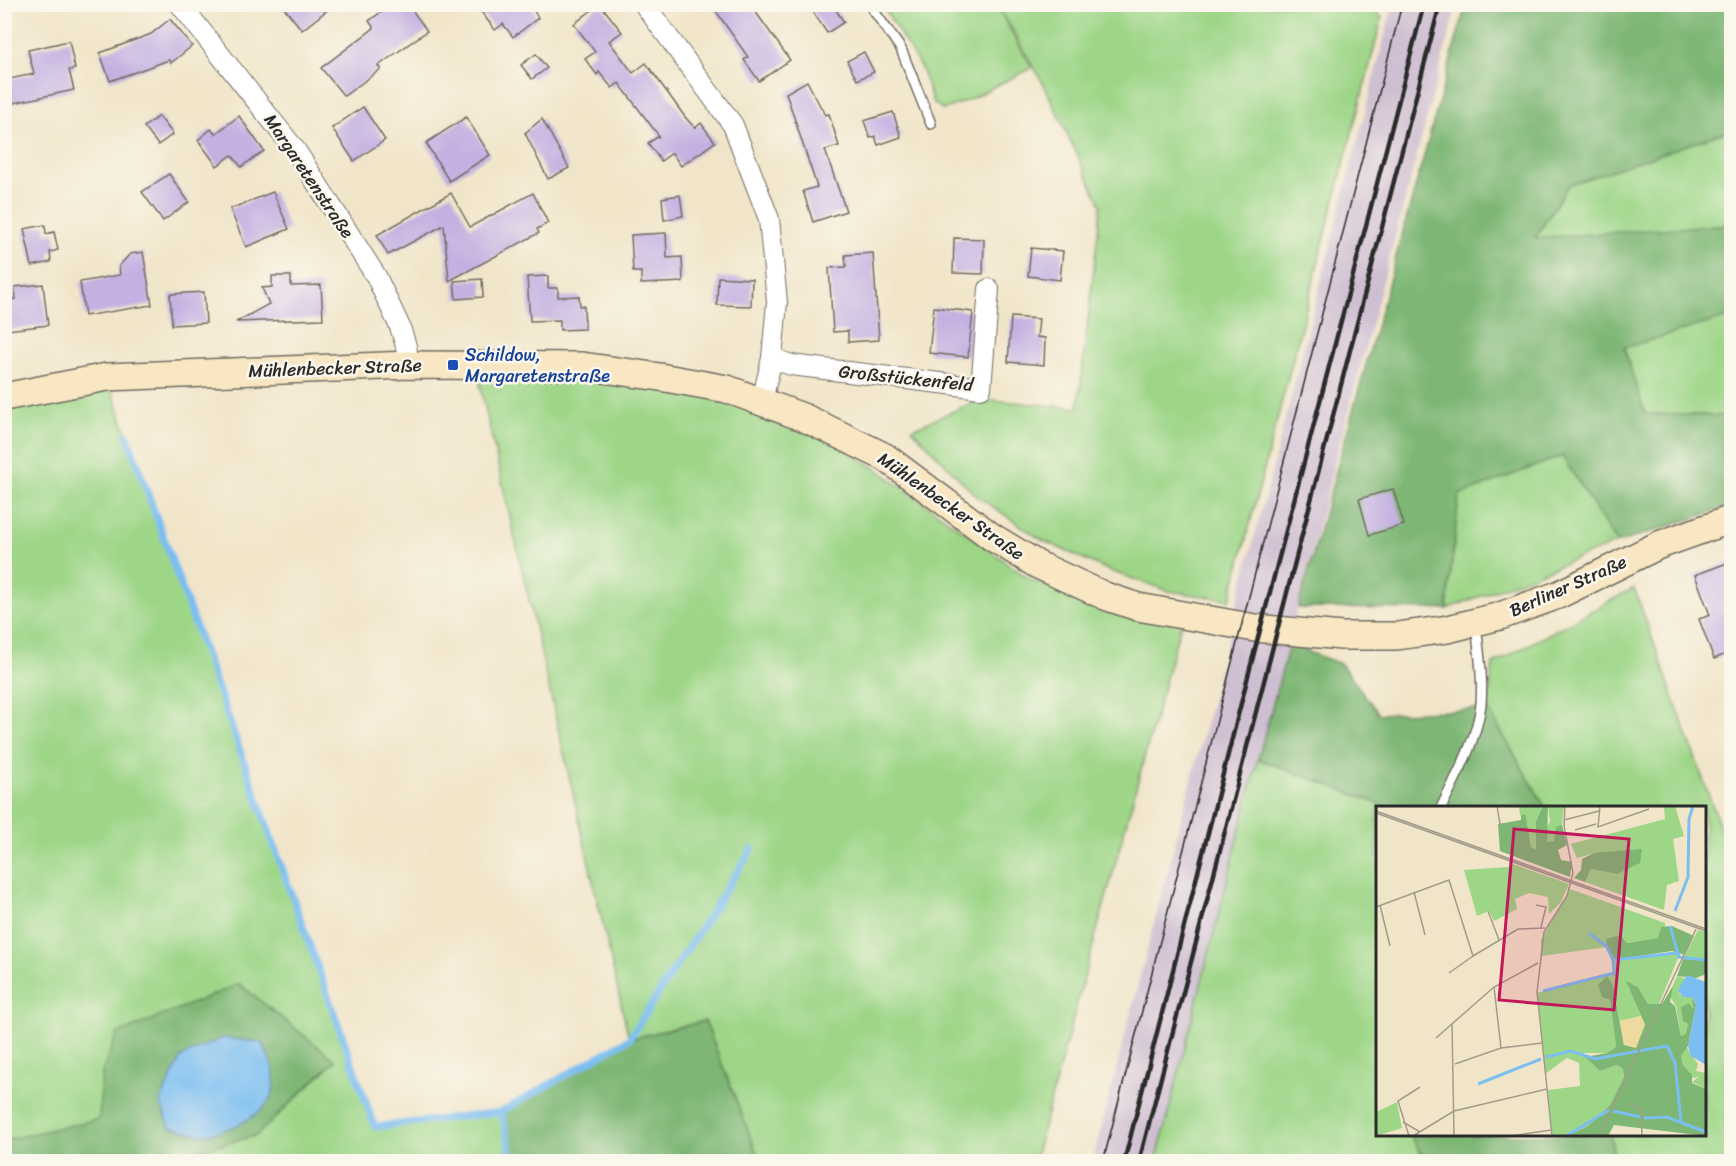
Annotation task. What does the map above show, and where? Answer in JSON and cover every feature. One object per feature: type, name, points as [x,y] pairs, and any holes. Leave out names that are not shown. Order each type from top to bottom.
[{"type":"main road","name":"Mühlenbecker Straße","points":[[4,397],[107,377],[409,365],[582,366],[638,373],[727,389],[805,417],[885,457],[992,537],[1038,566],[1105,596],[1138,607],[1255,628]]},
{"type":"main road","name":"Berliner Straße","points":[[1255,628],[1342,636],[1397,636],[1448,629],[1500,616],[1558,595],[1659,545],[1731,519]]},
{"type":"street","name":"Margaretenstraße","points":[[180,4],[296,151],[376,276],[400,327],[409,365]]},
{"type":"street","points":[[644,4],[733,125],[769,219],[777,302],[772,358],[762,401]]},
{"type":"street","name":"Großstückenfeld","points":[[772,358],[791,365],[981,388],[989,289]]},
{"type":"lane","points":[[868,4],[901,49],[931,124]]},
{"type":"lane","points":[[1441,806],[1471,741],[1481,705],[1481,666],[1475,622]]},
{"type":"shaded area","points":[[1393,5],[1457,5],[1335,461],[1156,1161],[1092,1162]]},
{"type":"green space","points":[[882,5],[996,5],[1032,68],[943,110],[933,102],[921,68]]},
{"type":"green space","points":[[998,5],[1370,5],[1382,18],[1230,600],[1169,591],[1110,571],[1042,540],[974,494],[912,429],[981,399],[1078,408],[1101,205],[1044,85]]},
{"type":"green space","points":[[1466,5],[1731,5],[1731,130],[1568,185],[1535,238],[1731,224],[1731,316],[1624,348],[1645,414],[1731,416],[1731,506],[1617,543],[1562,456],[1459,495],[1447,609],[1298,608]]},
{"type":"green space","points":[[1731,130],[1731,224],[1535,239],[1568,185]]},
{"type":"green space","points":[[1731,316],[1731,416],[1644,414],[1624,347]]},
{"type":"green space","points":[[638,373],[762,401],[877,469],[1031,580],[1134,608],[1183,616],[1034,1161],[760,1161],[705,1021],[629,1039],[479,381],[581,381]]},
{"type":"green space","points":[[107,377],[375,1127],[501,1112],[513,1161],[158,1161],[257,1135],[335,1061],[239,984],[102,1072],[99,1119],[5,1140],[5,397]]},
{"type":"green space","points":[[1562,456],[1617,543],[1447,609],[1459,495]]},
{"type":"green space","points":[[1634,588],[1731,857],[1731,1161],[1615,1161],[1610,1136],[1706,1136],[1706,806],[1544,806],[1488,709],[1493,664]]},
{"type":"green space","points":[[1289,645],[1341,664],[1379,714],[1488,709],[1544,806],[1385,806],[1258,759]]},
{"type":"green space","points":[[1258,759],[1385,806],[1376,806],[1376,1046],[1373,1071],[1376,1077],[1376,1136],[1411,1136],[1426,1161],[1156,1162]]},
{"type":"green space","points":[[239,984],[335,1060],[257,1135],[158,1161],[5,1161],[4,1140],[99,1119],[102,1072],[117,1034]]},
{"type":"green space","points":[[705,1021],[760,1161],[513,1161],[501,1112],[629,1039]]},
{"type":"green space","points":[[1411,1136],[1610,1136],[1615,1161],[1426,1161]]},
{"type":"water","points":[[222,1038],[261,1042],[269,1057],[274,1080],[271,1096],[266,1105],[258,1113],[238,1125],[217,1132],[193,1133],[170,1127],[160,1102],[181,1057]]},
{"type":"building","points":[[281,4],[335,4],[302,30]]},
{"type":"building","points":[[392,4],[408,4],[427,31],[378,66],[381,69],[344,96],[321,68],[374,28],[369,21]]},
{"type":"building","points":[[475,4],[530,4],[538,18],[513,37],[503,24],[495,30]]},
{"type":"building","points":[[600,4],[622,32],[609,41],[633,73],[646,63],[685,117],[695,128],[701,123],[715,142],[681,166],[672,153],[661,161],[648,143],[659,136],[619,83],[612,88],[599,72],[597,75],[585,59],[595,52],[574,24]]},
{"type":"building","points":[[711,4],[750,4],[790,60],[759,81],[744,60],[748,57]]},
{"type":"building","points":[[823,4],[832,4],[844,22],[827,33],[813,12]]},
{"type":"building","points":[[170,19],[192,46],[171,63],[169,60],[110,81],[100,53],[151,34]]},
{"type":"building","points":[[69,41],[75,69],[69,70],[74,90],[4,105],[4,80],[34,74],[28,50]]},
{"type":"building","points":[[864,52],[874,72],[857,80],[847,61]]},
{"type":"building","points":[[536,54],[547,68],[532,79],[521,65]]},
{"type":"building","points":[[807,81],[825,115],[829,114],[839,146],[825,150],[846,211],[813,222],[803,191],[817,187],[786,93]]},
{"type":"building","points":[[363,107],[385,140],[354,161],[332,128]]},
{"type":"building","points":[[893,112],[901,137],[878,145],[875,136],[870,138],[864,121]]},
{"type":"building","points":[[159,116],[173,134],[158,145],[144,127]]},
{"type":"building","points":[[239,116],[264,151],[241,167],[232,155],[217,166],[198,140],[211,129],[215,134]]},
{"type":"building","points":[[466,117],[490,155],[449,181],[426,143]]},
{"type":"building","points":[[542,119],[569,168],[548,179],[525,133]]},
{"type":"building","points":[[169,174],[189,202],[163,221],[142,192]]},
{"type":"building","points":[[273,192],[289,229],[246,247],[230,209]]},
{"type":"building","points":[[451,193],[470,227],[533,193],[548,223],[537,229],[539,233],[449,281],[444,225],[388,255],[377,235]]},
{"type":"building","points":[[680,195],[683,216],[664,220],[662,198]]},
{"type":"building","points":[[45,225],[46,234],[54,232],[58,250],[50,252],[51,262],[32,266],[24,229]]},
{"type":"building","points":[[666,233],[667,258],[682,257],[683,282],[641,284],[641,272],[633,272],[631,235]]},
{"type":"building","points":[[954,238],[984,239],[983,274],[953,273]]},
{"type":"building","points":[[1031,248],[1063,251],[1060,280],[1028,276]]},
{"type":"building","points":[[143,252],[152,305],[85,316],[80,282],[120,275],[119,266],[130,254]]},
{"type":"building","points":[[873,253],[879,340],[848,342],[848,331],[833,332],[829,268],[846,267],[845,255]]},
{"type":"building","points":[[272,276],[291,276],[291,286],[321,285],[323,319],[236,322],[269,304],[262,288],[272,287]]},
{"type":"building","points":[[548,276],[548,288],[558,288],[558,297],[579,296],[580,306],[584,306],[585,329],[560,330],[560,320],[530,321],[527,277]]},
{"type":"building","points":[[718,277],[752,279],[751,306],[717,305]]},
{"type":"building","points":[[482,279],[483,297],[456,299],[454,281]]},
{"type":"building","points":[[43,284],[48,325],[8,330],[4,300],[16,299],[15,287]]},
{"type":"building","points":[[204,292],[206,323],[172,325],[170,294]]},
{"type":"building","points":[[934,307],[973,312],[968,357],[929,353]]},
{"type":"building","points":[[1011,317],[1039,319],[1037,337],[1045,338],[1044,365],[1008,362]]},
{"type":"building","points":[[1393,489],[1404,525],[1369,535],[1359,499]]},
{"type":"building","points":[[1727,563],[1731,575],[1731,652],[1714,659],[1699,619],[1710,615],[1695,575]]},
{"type":"waterway","points":[[127,435],[375,1127],[501,1112],[513,1162]]},
{"type":"waterway","points":[[501,1112],[629,1039],[752,849]]},
{"type":"tram line","points":[[1103,1162],[1402,4]]},
{"type":"railway","points":[[1124,1162],[1248,676],[1424,4]]},
{"type":"railway","points":[[1139,1162],[1440,4]]},
{"type":"place","name":"Schildow, Margaretenstraße","points":[[453,365]]}]
